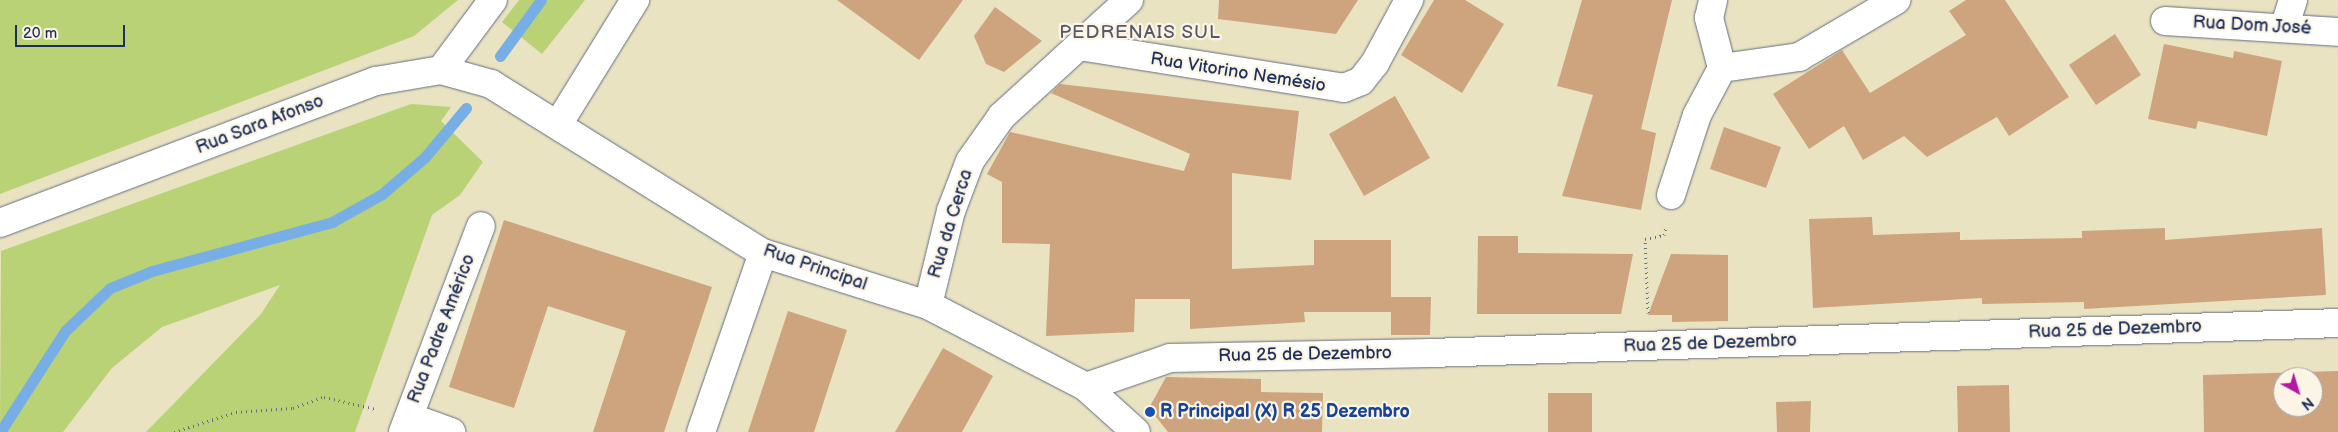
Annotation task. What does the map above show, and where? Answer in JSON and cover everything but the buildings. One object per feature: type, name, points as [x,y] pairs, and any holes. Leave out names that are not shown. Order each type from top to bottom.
[{"type":"street","points":[[441,70],[493,0]]},
{"type":"street","points":[[559,124],[635,0]]},
{"type":"street","name":"Rua da Cerca","points":[[928,304],[951,211],[970,161],[1002,116],[1129,0]]},
{"type":"street","name":"Rua Vitorino Nemésio","points":[[1080,46],[1344,88],[1361,81],[1375,63],[1409,0]]},
{"type":"street","points":[[1671,195],[1697,115],[1722,68],[1709,18],[1713,0]]},
{"type":"street","points":[[1722,68],[1799,57],[1896,0]]},
{"type":"street","points":[[2285,25],[2293,0]]},
{"type":"street","name":"Rua Dom José","points":[[2165,21],[2285,25],[2338,32]]},
{"type":"street","name":"Rua Principal","points":[[441,70],[491,84],[559,124],[763,253],[928,304],[1086,387],[1136,432]]},
{"type":"street","name":"Rua Sara Afonso","points":[[0,223],[376,81],[441,70]]},
{"type":"street","name":"Rua Padre Américo","points":[[406,425],[481,226]]},
{"type":"street","points":[[701,432],[763,253]]},
{"type":"street","name":"Rua 25 de Dezembro","points":[[1086,387],[1170,358],[1650,346],[2338,323]]},
{"type":"street","points":[[406,425],[451,432]]},
{"type":"path","points":[[1650,346],[1644,239],[1664,235],[1671,195]]},
{"type":"path","points":[[174,432],[236,412],[292,408],[324,397],[406,425]]},
{"type":"green space","points":[[0,0],[458,0],[414,36],[0,194]]},
{"type":"green space","points":[[519,0],[585,0],[542,54],[502,22]]},
{"type":"green space","points":[[411,104],[451,107],[441,121],[483,162],[460,195],[432,215],[355,432],[146,432],[261,314],[280,285],[162,327],[112,368],[63,432],[0,432],[1,251]]},
{"type":"waterway","points":[[500,56],[541,0]]},
{"type":"waterway","points":[[0,432],[65,331],[110,288],[152,271],[332,222],[382,194],[425,157],[466,108]]},
{"type":"place","name":"R Principal (X) R 25 Dezembro","points":[[1150,412]]},
{"type":"district","name":"PEDRENAIS SUL","points":[[1140,33]]}]
